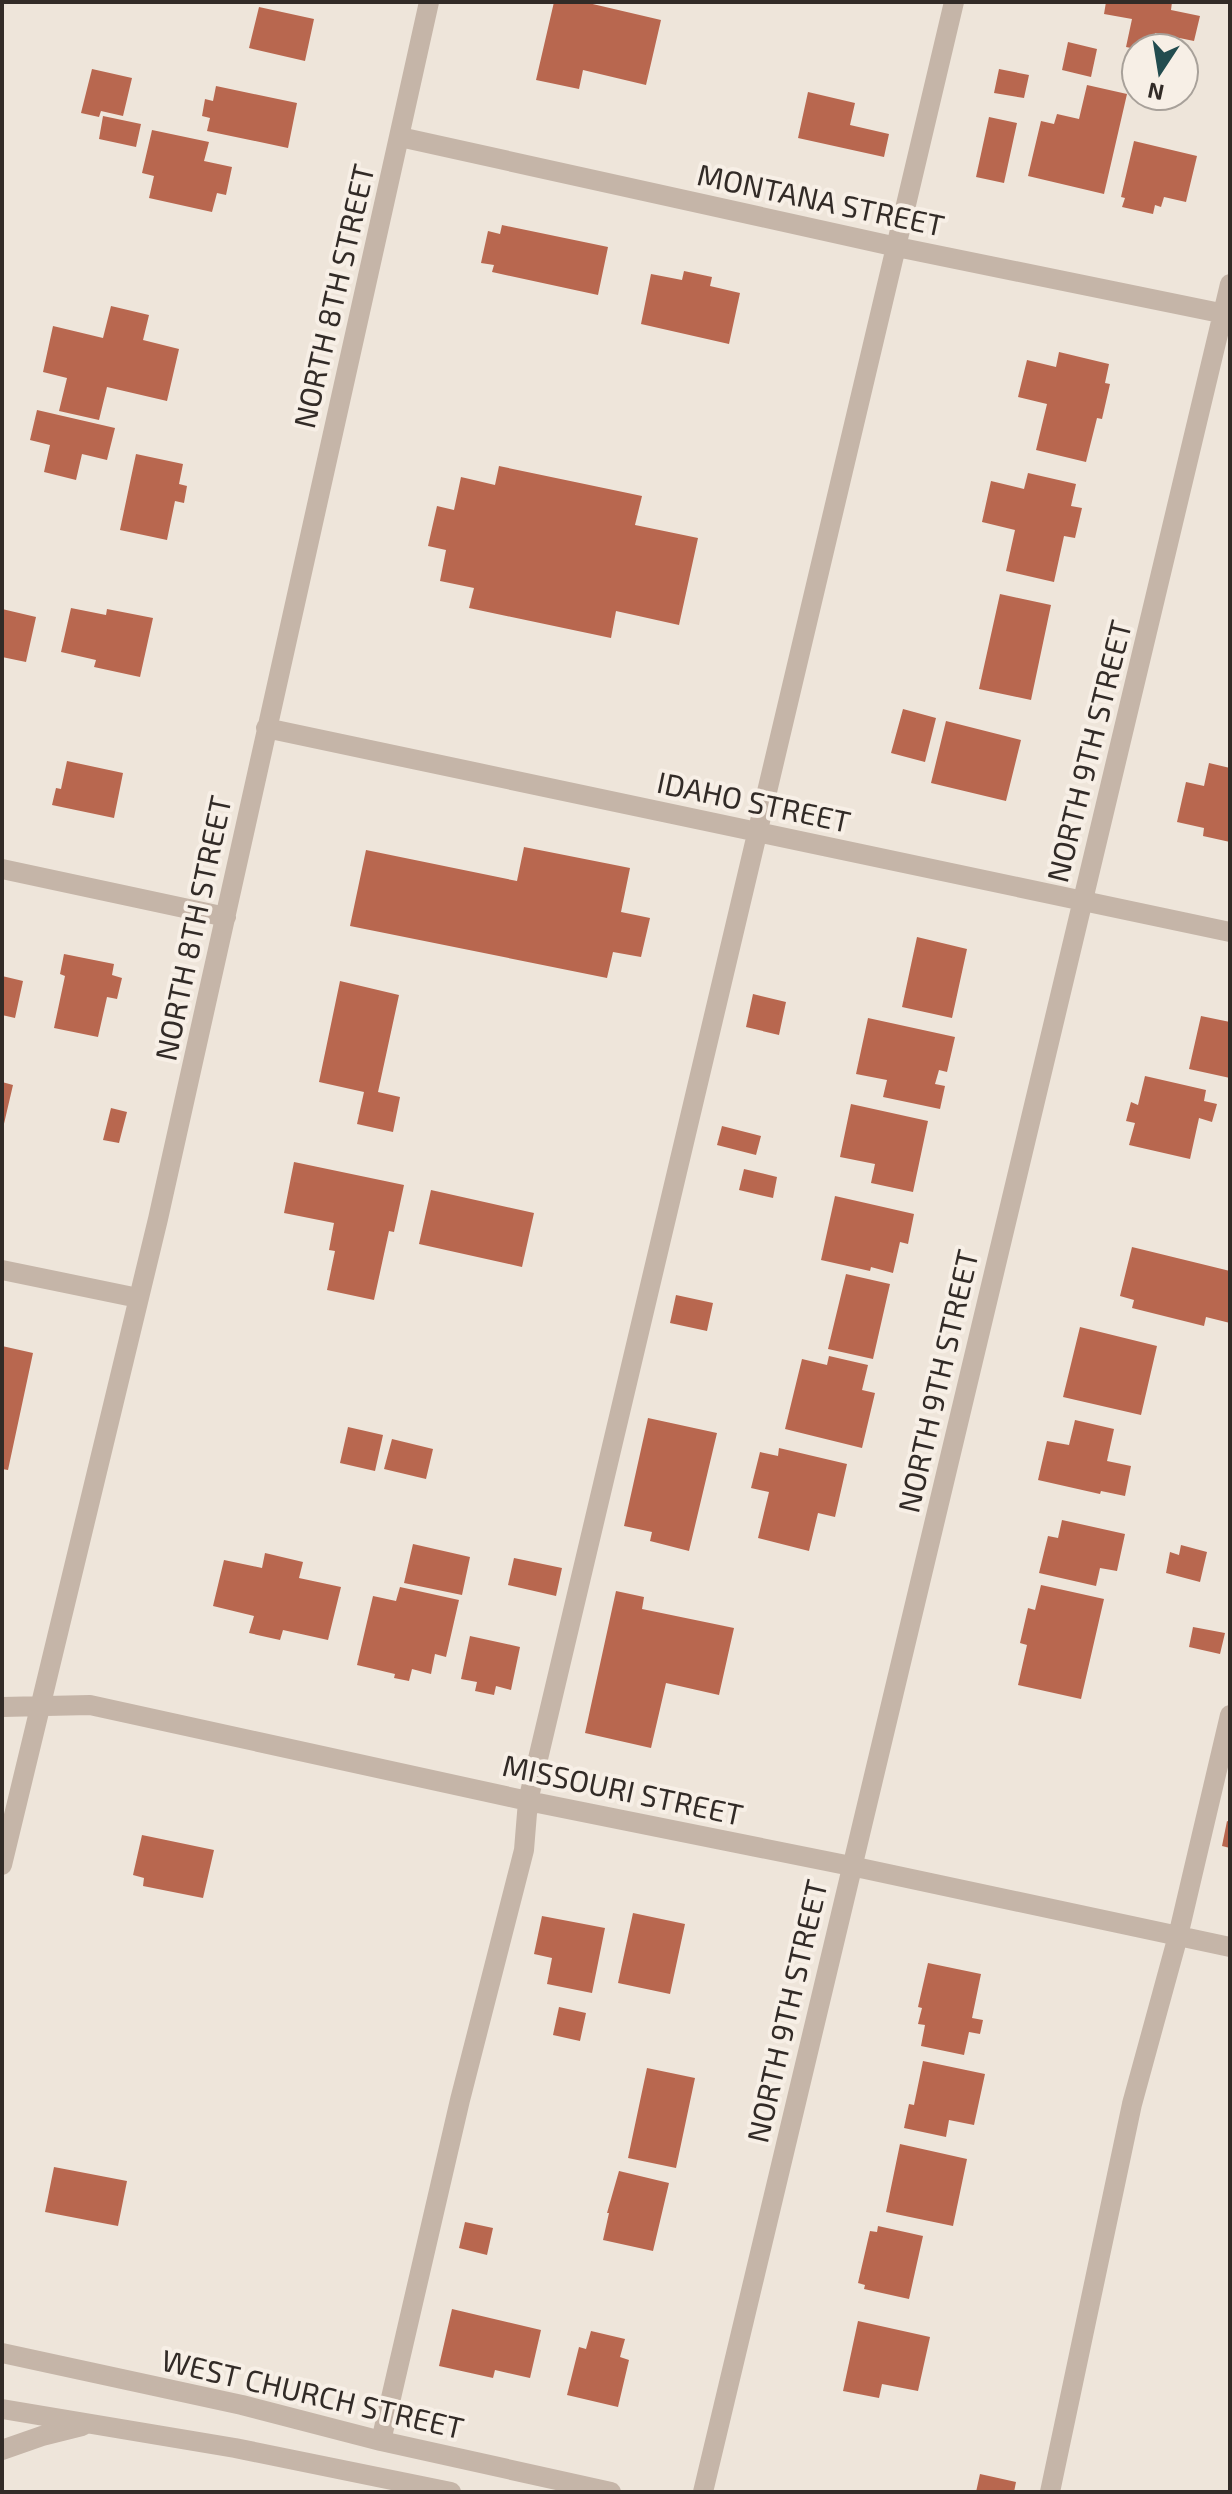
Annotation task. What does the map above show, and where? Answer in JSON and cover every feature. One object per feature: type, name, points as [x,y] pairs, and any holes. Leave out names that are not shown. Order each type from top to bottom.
[{"type":"street","name":"NORTH 8TH STREET","points":[[2,1865],[226,917],[429,2]]},
{"type":"street","points":[[381,2441],[460,2100],[524,1850],[528,1801],[954,2]]},
{"type":"street","name":"MONTANA STREET","points":[[400,137],[897,247],[1226,314]]},
{"type":"street","name":"NORTH 9TH STREET","points":[[703,2492],[1082,902],[1226,314],[1230,284]]},
{"type":"street","name":"IDAHO STREET","points":[[266,728],[1230,932]]},
{"type":"street","points":[[2,869],[226,917]]},
{"type":"street","points":[[2,1270],[138,1298]]},
{"type":"street","name":"MISSOURI STREET","points":[[2,1707],[90,1705],[528,1801],[1230,1947]]},
{"type":"street","points":[[1050,2492],[1132,2104],[1178,1936],[1230,1715]]},
{"type":"street","name":"WEST CHURCH STREET","points":[[2,2353],[242,2405],[381,2441],[611,2492]]},
{"type":"street","points":[[2,2409],[235,2448],[451,2492]]},
{"type":"street","points":[[2,2450],[91,2424]]},
{"type":"building","points":[[554,2],[584,2],[661,20],[646,85],[583,70],[579,89],[536,80]]},
{"type":"building","points":[[1106,2],[1172,2],[1171,10],[1200,16],[1196,32],[1129,32],[1132,19],[1104,14]]},
{"type":"building","points":[[259,7],[314,19],[305,61],[249,48]]},
{"type":"building","points":[[1068,42],[1097,49],[1091,77],[1062,70]]},
{"type":"building","points":[[92,69],[132,78],[123,116],[101,111],[99,117],[81,113]]},
{"type":"building","points":[[999,69],[1029,75],[1024,98],[994,93]]},
{"type":"building","points":[[1087,85],[1120,92],[1120,112],[1123,112],[1104,194],[1028,176],[1041,121],[1054,124],[1057,114],[1079,119]]},
{"type":"building","points":[[216,86],[297,103],[288,148],[207,131],[210,118],[202,116],[205,99],[213,101]]},
{"type":"building","points":[[808,92],[855,103],[850,125],[889,134],[884,157],[798,138]]},
{"type":"building","points":[[103,116],[141,124],[136,147],[99,139]]},
{"type":"building","points":[[989,117],[1017,123],[1004,183],[976,177]]},
{"type":"building","points":[[152,130],[209,142],[204,161],[232,167],[226,195],[217,193],[212,212],[149,198],[154,176],[142,173]]},
{"type":"building","points":[[1134,141],[1197,156],[1186,202],[1164,197],[1161,207],[1155,205],[1153,214],[1122,207],[1125,198],[1121,197]]},
{"type":"building","points":[[502,225],[608,247],[598,295],[492,272],[494,265],[481,263],[488,231],[500,234]]},
{"type":"building","points":[[684,271],[712,277],[710,286],[740,293],[729,344],[641,324],[651,274],[682,280]]},
{"type":"building","points":[[111,306],[149,315],[143,340],[179,349],[167,401],[107,387],[99,420],[59,411],[67,378],[43,372],[53,326],[103,338]]},
{"type":"building","points":[[1059,352],[1109,364],[1105,383],[1110,384],[1102,419],[1097,418],[1086,462],[1036,450],[1047,404],[1018,397],[1027,360],[1056,367]]},
{"type":"building","points":[[37,410],[115,428],[107,460],[82,454],[76,480],[44,472],[50,445],[30,440]]},
{"type":"building","points":[[136,454],[183,464],[179,484],[187,486],[184,503],[175,501],[167,540],[120,530]]},
{"type":"building","points":[[499,466],[642,496],[635,525],[698,538],[679,625],[616,611],[611,638],[469,608],[474,588],[440,581],[446,550],[428,546],[437,506],[454,510],[461,477],[495,485]]},
{"type":"building","points":[[1028,473],[1076,484],[1071,506],[1082,508],[1075,538],[1064,536],[1054,582],[1006,571],[1015,530],[982,522],[991,481],[1024,489]]},
{"type":"building","points":[[1000,594],[1051,605],[1031,700],[979,689]]},
{"type":"building","points":[[71,608],[106,615],[107,609],[153,618],[140,677],[94,667],[96,660],[61,652]]},
{"type":"building","points":[[2,609],[36,617],[26,662],[2,657]]},
{"type":"building","points":[[903,709],[936,718],[925,762],[891,753]]},
{"type":"building","points":[[946,721],[1021,740],[1006,801],[931,783]]},
{"type":"building","points":[[67,761],[123,773],[114,818],[52,805],[56,788],[61,789]]},
{"type":"building","points":[[1209,763],[1230,768],[1230,842],[1203,836],[1204,828],[1177,822],[1186,782],[1204,786]]},
{"type":"building","points":[[524,847],[630,868],[621,912],[650,918],[641,957],[613,952],[607,978],[350,926],[366,850],[517,881]]},
{"type":"building","points":[[917,937],[967,949],[952,1018],[902,1007]]},
{"type":"building","points":[[64,954],[114,964],[112,975],[122,978],[117,999],[107,997],[98,1037],[54,1028],[65,976],[60,974]]},
{"type":"building","points":[[2,976],[23,981],[15,1018],[2,1015]]},
{"type":"building","points":[[340,981],[399,995],[378,1092],[400,1097],[393,1132],[357,1124],[364,1092],[319,1082]]},
{"type":"building","points":[[753,994],[786,1002],[779,1035],[746,1027]]},
{"type":"building","points":[[1201,1016],[1230,1022],[1230,1078],[1189,1069]]},
{"type":"building","points":[[868,1018],[955,1037],[947,1072],[939,1070],[935,1084],[945,1086],[940,1109],[883,1097],[887,1080],[856,1074]]},
{"type":"building","points":[[1145,1076],[1206,1090],[1204,1101],[1217,1104],[1212,1122],[1199,1118],[1190,1159],[1129,1145],[1135,1123],[1126,1121],[1131,1102],[1138,1105]]},
{"type":"building","points":[[2,1082],[13,1085],[3,1128],[2,1128]]},
{"type":"building","points":[[851,1104],[928,1121],[913,1192],[871,1183],[875,1164],[840,1157]]},
{"type":"building","points":[[111,1108],[127,1112],[119,1143],[103,1140]]},
{"type":"building","points":[[722,1126],[761,1136],[756,1155],[717,1145]]},
{"type":"building","points":[[294,1162],[404,1185],[394,1232],[389,1231],[374,1300],[327,1290],[335,1251],[329,1250],[334,1223],[284,1213]]},
{"type":"building","points":[[744,1169],[777,1177],[773,1198],[739,1190]]},
{"type":"building","points":[[431,1190],[534,1213],[522,1267],[419,1244]]},
{"type":"building","points":[[835,1196],[914,1214],[908,1244],[900,1242],[893,1273],[821,1260]]},
{"type":"building","points":[[1132,1247],[1230,1271],[1230,1323],[1206,1317],[1204,1326],[1132,1308],[1134,1300],[1120,1296]]},
{"type":"building","points":[[846,1274],[890,1284],[873,1359],[828,1349]]},
{"type":"building","points":[[676,1295],[713,1303],[707,1331],[670,1323]]},
{"type":"building","points":[[1080,1327],[1157,1346],[1141,1415],[1063,1397]]},
{"type":"building","points":[[2,1346],[33,1353],[8,1470],[2,1469]]},
{"type":"building","points":[[829,1356],[868,1365],[862,1390],[875,1393],[862,1448],[785,1429],[802,1359],[827,1365]]},
{"type":"building","points":[[648,1418],[717,1433],[689,1551],[650,1541],[652,1532],[624,1526]]},
{"type":"building","points":[[1075,1420],[1114,1429],[1107,1461],[1131,1466],[1125,1496],[1101,1491],[1100,1494],[1038,1480],[1047,1441],[1069,1445]]},
{"type":"building","points":[[348,1427],[383,1435],[375,1471],[340,1463]]},
{"type":"building","points":[[392,1439],[433,1449],[426,1479],[384,1469]]},
{"type":"building","points":[[779,1448],[847,1464],[835,1517],[818,1513],[809,1551],[758,1538],[769,1492],[751,1488],[760,1452],[778,1456]]},
{"type":"building","points":[[1062,1520],[1125,1534],[1117,1571],[1100,1568],[1096,1586],[1039,1573],[1048,1536],[1058,1538]]},
{"type":"building","points":[[413,1544],[470,1557],[462,1595],[404,1583]]},
{"type":"building","points":[[1181,1545],[1207,1552],[1200,1582],[1166,1573],[1170,1552],[1179,1555]]},
{"type":"building","points":[[265,1553],[303,1562],[299,1578],[341,1587],[328,1640],[283,1630],[280,1640],[249,1633],[254,1616],[213,1606],[224,1560],[262,1568]]},
{"type":"building","points":[[514,1558],[562,1568],[556,1596],[508,1585]]},
{"type":"building","points":[[1041,1585],[1104,1599],[1081,1699],[1018,1685],[1027,1645],[1020,1643],[1028,1608],[1035,1610]]},
{"type":"building","points":[[400,1587],[459,1600],[446,1657],[435,1654],[431,1674],[412,1669],[409,1681],[394,1678],[395,1674],[357,1665],[373,1596],[396,1601]]},
{"type":"building","points":[[616,1591],[644,1597],[642,1609],[734,1628],[719,1695],[666,1683],[651,1748],[585,1733]]},
{"type":"building","points":[[1193,1627],[1225,1633],[1220,1654],[1189,1647]]},
{"type":"building","points":[[470,1636],[520,1647],[511,1690],[496,1686],[494,1695],[475,1691],[477,1682],[461,1679]]},
{"type":"building","points":[[1227,1821],[1230,1822],[1230,1848],[1222,1846]]},
{"type":"building","points":[[142,1835],[214,1850],[203,1898],[143,1886],[144,1878],[133,1875]]},
{"type":"building","points":[[633,1913],[685,1924],[670,1994],[618,1983]]},
{"type":"building","points":[[542,1916],[605,1928],[592,1993],[547,1984],[552,1958],[534,1954]]},
{"type":"building","points":[[928,1963],[981,1974],[972,2018],[983,2020],[980,2034],[969,2032],[964,2055],[921,2046],[925,2025],[918,2024],[922,2008],[918,2007]]},
{"type":"building","points":[[559,2007],[586,2013],[580,2041],[553,2035]]},
{"type":"building","points":[[923,2061],[985,2074],[974,2125],[949,2120],[946,2137],[904,2128],[909,2104],[914,2105]]},
{"type":"building","points":[[647,2068],[695,2078],[676,2168],[628,2158]]},
{"type":"building","points":[[900,2144],[967,2159],[953,2226],[886,2212]]},
{"type":"building","points":[[54,2167],[127,2181],[118,2226],[45,2212]]},
{"type":"building","points":[[619,2171],[669,2183],[653,2251],[603,2240]]},
{"type":"building","points":[[465,2222],[493,2228],[487,2255],[459,2248]]},
{"type":"building","points":[[878,2226],[923,2236],[909,2299],[864,2289],[865,2285],[858,2283],[870,2231],[877,2232]]},
{"type":"building","points":[[452,2309],[541,2330],[530,2378],[495,2370],[493,2378],[439,2366]]},
{"type":"building","points":[[858,2321],[930,2337],[918,2391],[882,2384],[879,2398],[843,2391]]},
{"type":"building","points":[[591,2331],[625,2339],[620,2357],[629,2360],[618,2407],[567,2395],[579,2347],[586,2349]]},
{"type":"building","points":[[980,2474],[1016,2482],[1014,2492],[976,2492]]}]
